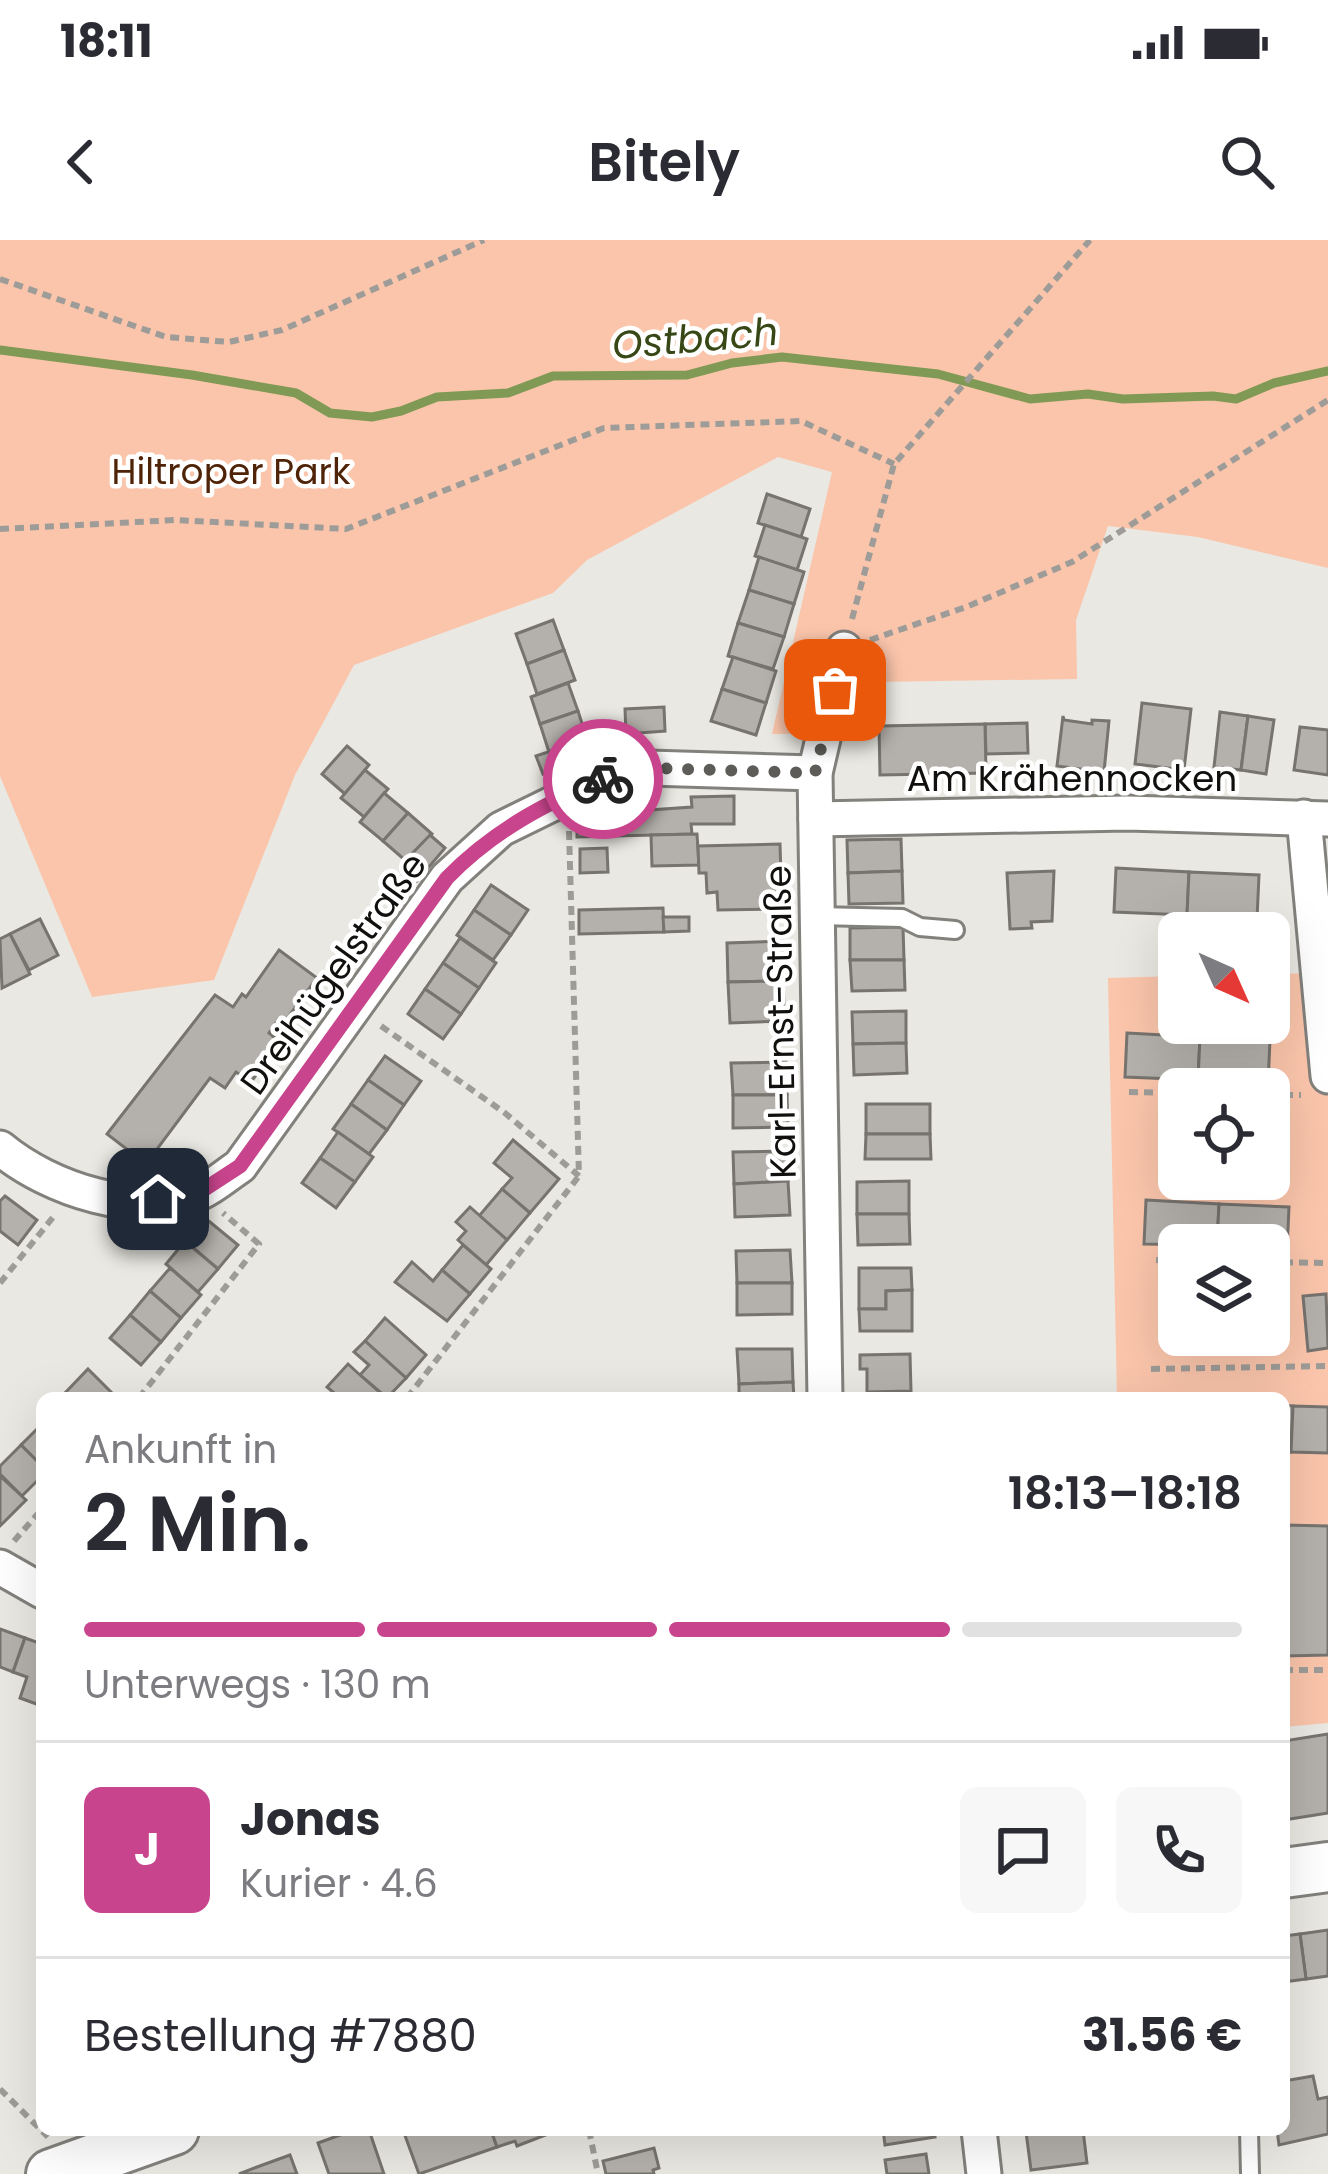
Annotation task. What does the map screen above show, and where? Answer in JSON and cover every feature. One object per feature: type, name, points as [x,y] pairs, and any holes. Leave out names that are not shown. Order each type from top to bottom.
[{"type":"street","name":"Karl-Ernst-Straße","points":[[825,1392],[815,773],[844,649]]},
{"type":"street","name":"Dreihügelstraße","points":[[200,1192],[240,1166],[447,878],[501,829],[603,779],[649,768],[815,773]]},
{"type":"street","name":"Am Krähennocken","points":[[816,819],[1127,813],[1316,818]]},
{"type":"street","points":[[1316,818],[1318,1086]]},
{"type":"street","points":[[0,1148],[21,1166],[74,1191],[115,1199],[200,1192]]},
{"type":"street","points":[[0,1567],[36,1588]]},
{"type":"street","points":[[1290,1872],[1328,1867]]},
{"type":"street","points":[[93,2166],[160,2136]]},
{"type":"street","points":[[980,2136],[984,2174]]},
{"type":"lane","points":[[818,916],[902,918],[920,927],[956,930]]},
{"type":"lane","points":[[1250,2136],[1250,2174]]},
{"type":"path","points":[[0,279],[166,337],[229,342],[282,330],[484,240]]},
{"type":"path","points":[[844,649],[894,464],[1090,240]]},
{"type":"path","points":[[844,649],[966,607],[1072,562],[1328,400]]},
{"type":"path","points":[[0,529],[176,520],[346,529],[604,428],[801,421],[894,464]]},
{"type":"path","points":[[412,1392],[579,1176],[568,794]]},
{"type":"path","points":[[356,1008],[506,1113],[579,1176]]},
{"type":"path","points":[[1129,1092],[1158,1093]]},
{"type":"path","points":[[0,1283],[74,1191]]},
{"type":"path","points":[[144,1392],[259,1244],[200,1192]]},
{"type":"path","points":[[1290,1262],[1328,1263]]},
{"type":"path","points":[[1151,1369],[1328,1366]]},
{"type":"path","points":[[0,1557],[36,1516]]},
{"type":"path","points":[[1290,1670],[1328,1670]]},
{"type":"path","points":[[0,2089],[36,2119]]},
{"type":"path","points":[[57,2136],[93,2166]]},
{"type":"path","points":[[590,2136],[598,2174]]},
{"type":"green space","name":"Hiltroper Park","points":[[0,240],[1328,240],[1328,568],[1198,537],[1108,526],[1076,620],[1077,679],[874,682],[859,733],[772,734],[832,472],[778,457],[587,560],[553,593],[354,665],[295,775],[214,980],[92,997],[0,776]]},
{"type":"green space","points":[[1328,973],[1328,1723],[1290,1726],[1290,1392],[1117,1392],[1108,978],[1158,977],[1158,1044],[1290,1044],[1290,974]]},
{"type":"building","points":[[767,494],[810,509],[801,537],[758,523]]},
{"type":"building","points":[[765,525],[807,539],[797,570],[755,556]]},
{"type":"building","points":[[759,557],[804,572],[794,604],[749,590]]},
{"type":"building","points":[[749,590],[794,604],[784,637],[738,623]]},
{"type":"building","points":[[553,620],[564,650],[527,664],[516,634]]},
{"type":"building","points":[[738,623],[784,637],[773,669],[728,656]]},
{"type":"building","points":[[564,650],[575,680],[537,694],[527,664]]},
{"type":"building","points":[[733,657],[776,671],[766,703],[722,689]]},
{"type":"building","points":[[568,683],[578,711],[540,724],[531,697]]},
{"type":"building","points":[[722,689],[766,703],[756,735],[711,721]]},
{"type":"building","points":[[1142,703],[1191,709],[1184,770],[1135,764]]},
{"type":"building","points":[[664,707],[665,731],[626,734],[625,709]]},
{"type":"building","points":[[578,711],[587,739],[549,752],[540,724]]},
{"type":"building","points":[[1220,712],[1248,716],[1241,770],[1214,767]]},
{"type":"building","points":[[1063,716],[1092,724],[1092,720],[1109,721],[1104,772],[1057,766]]},
{"type":"building","points":[[1248,716],[1274,720],[1266,774],[1241,770]]},
{"type":"building","points":[[1027,723],[1028,753],[986,754],[985,724]]},
{"type":"building","points":[[985,724],[986,773],[880,775],[879,726]]},
{"type":"building","points":[[1300,727],[1328,730],[1328,775],[1294,770]]},
{"type":"building","points":[[587,739],[594,756],[543,774],[536,756]]},
{"type":"building","points":[[347,746],[369,765],[345,794],[322,774]]},
{"type":"building","points":[[365,770],[388,789],[364,817],[341,798]]},
{"type":"building","points":[[384,793],[408,813],[383,841],[360,822]]},
{"type":"building","points":[[734,796],[734,824],[691,824],[692,834],[577,837],[577,815],[692,807],[691,797]]},
{"type":"building","points":[[408,813],[432,834],[407,862],[383,841]]},
{"type":"building","points":[[697,834],[699,865],[652,866],[651,835]]},
{"type":"building","points":[[430,835],[445,848],[417,881],[405,882],[402,864]]},
{"type":"building","points":[[901,839],[902,871],[848,873],[847,840]]},
{"type":"building","points":[[780,844],[782,909],[718,910],[717,892],[707,893],[706,873],[699,873],[698,846]]},
{"type":"building","points":[[607,848],[608,872],[580,873],[580,849]]},
{"type":"building","points":[[1116,868],[1189,872],[1187,912],[1114,912]]},
{"type":"building","points":[[902,871],[903,903],[849,904],[848,873]]},
{"type":"building","points":[[1054,871],[1052,921],[1010,929],[1007,873]]},
{"type":"building","points":[[1189,872],[1259,875],[1257,912],[1187,912]]},
{"type":"building","points":[[491,885],[528,910],[511,935],[474,910]]},
{"type":"building","points":[[663,908],[664,932],[579,934],[579,910]]},
{"type":"building","points":[[474,910],[511,935],[493,960],[457,935]]},
{"type":"building","points":[[663,917],[689,917],[689,931],[664,932]]},
{"type":"building","points":[[40,919],[58,955],[29,970],[10,934]]},
{"type":"building","points":[[903,927],[904,960],[850,960],[850,928]]},
{"type":"building","points":[[10,934],[30,974],[2,988],[0,939]]},
{"type":"building","points":[[460,938],[496,963],[479,988],[443,963]]},
{"type":"building","points":[[783,941],[783,981],[728,982],[727,943]]},
{"type":"building","points":[[279,950],[317,978],[283,1024],[278,1020],[269,1033],[280,1042],[251,1082],[236,1072],[225,1088],[210,1078],[146,1164],[107,1134],[215,995],[233,1007],[242,994],[246,997]]},
{"type":"building","points":[[850,960],[904,960],[905,990],[852,991]]},
{"type":"building","points":[[443,963],[479,988],[461,1014],[425,989]]},
{"type":"building","points":[[783,981],[785,1021],[730,1023],[728,982]]},
{"type":"building","points":[[425,989],[461,1014],[443,1039],[408,1014]]},
{"type":"building","points":[[906,1011],[906,1043],[853,1044],[852,1012]]},
{"type":"building","points":[[1127,1033],[1158,1035],[1158,1044],[1200,1044],[1199,1068],[1158,1068],[1158,1078],[1125,1077]]},
{"type":"building","points":[[906,1043],[907,1073],[854,1075],[853,1044]]},
{"type":"building","points":[[1200,1044],[1270,1044],[1269,1068],[1199,1068]]},
{"type":"building","points":[[385,1056],[421,1081],[404,1105],[368,1080]]},
{"type":"building","points":[[786,1062],[787,1095],[733,1095],[731,1063]]},
{"type":"building","points":[[368,1080],[404,1105],[387,1130],[351,1104]]},
{"type":"building","points":[[733,1095],[787,1095],[788,1127],[733,1128]]},
{"type":"building","points":[[351,1104],[387,1130],[369,1154],[333,1129]]},
{"type":"building","points":[[866,1104],[930,1104],[930,1134],[866,1134]]},
{"type":"building","points":[[338,1132],[373,1157],[355,1182],[320,1158]]},
{"type":"building","points":[[866,1134],[930,1134],[931,1159],[865,1159]]},
{"type":"building","points":[[513,1140],[559,1179],[530,1213],[502,1189],[512,1178],[494,1163]]},
{"type":"building","points":[[788,1151],[788,1181],[734,1184],[733,1152]]},
{"type":"building","points":[[320,1158],[355,1182],[336,1208],[302,1183]]},
{"type":"building","points":[[788,1181],[790,1215],[735,1217],[734,1184]]},
{"type":"building","points":[[909,1181],[909,1214],[857,1214],[857,1182]]},
{"type":"building","points":[[502,1189],[530,1213],[507,1240],[479,1216]]},
{"type":"building","points":[[5,1196],[37,1220],[18,1245],[0,1231],[0,1201]]},
{"type":"building","points":[[1146,1200],[1219,1204],[1218,1224],[1158,1224],[1158,1244],[1144,1244]]},
{"type":"building","points":[[1219,1204],[1289,1207],[1288,1224],[1218,1224]]},
{"type":"building","points":[[470,1207],[507,1240],[486,1265],[458,1240],[466,1231],[456,1222]]},
{"type":"building","points":[[857,1214],[909,1214],[910,1244],[858,1245]]},
{"type":"building","points":[[205,1218],[238,1245],[218,1269],[185,1241]]},
{"type":"building","points":[[185,1241],[218,1269],[198,1292],[166,1264]]},
{"type":"building","points":[[463,1245],[491,1269],[470,1294],[442,1270]]},
{"type":"building","points":[[790,1250],[792,1283],[737,1283],[736,1251]]},
{"type":"building","points":[[412,1262],[433,1281],[442,1270],[470,1294],[447,1321],[395,1282]]},
{"type":"building","points":[[170,1268],[201,1295],[181,1318],[150,1291]]},
{"type":"building","points":[[859,1268],[911,1268],[912,1290],[886,1291],[886,1309],[859,1309]]},
{"type":"building","points":[[737,1283],[792,1283],[792,1314],[737,1315]]},
{"type":"building","points":[[912,1290],[912,1331],[860,1331],[859,1309],[886,1309],[886,1291]]},
{"type":"building","points":[[150,1291],[181,1318],[161,1342],[130,1315]]},
{"type":"building","points":[[1326,1294],[1328,1348],[1308,1351],[1303,1296]]},
{"type":"building","points":[[130,1315],[161,1342],[141,1365],[110,1338]]},
{"type":"building","points":[[385,1318],[426,1355],[406,1378],[365,1341]]},
{"type":"building","points":[[365,1341],[406,1378],[393,1392],[380,1392],[360,1375],[369,1365],[354,1352]]},
{"type":"building","points":[[737,1349],[792,1349],[793,1382],[739,1384]]},
{"type":"building","points":[[910,1354],[911,1391],[867,1392],[867,1369],[860,1369],[860,1355]]},
{"type":"building","points":[[348,1364],[379,1392],[333,1392],[327,1387]]},
{"type":"building","points":[[88,1369],[111,1392],[66,1392]]},
{"type":"building","points":[[793,1382],[794,1392],[739,1392],[739,1384]]},
{"type":"building","points":[[1290,1406],[1293,1406],[1290,1452]]},
{"type":"building","points":[[1293,1406],[1328,1407],[1328,1453],[1291,1452]]},
{"type":"building","points":[[36,1430],[36,1460],[21,1445]]},
{"type":"building","points":[[21,1445],[36,1460],[36,1482],[22,1496],[0,1474],[0,1466]]},
{"type":"building","points":[[0,1476],[26,1500],[0,1526]]},
{"type":"building","points":[[1290,1525],[1328,1526],[1328,1655],[1290,1656]]},
{"type":"building","points":[[0,1629],[25,1638],[13,1672],[0,1667]]},
{"type":"building","points":[[25,1638],[36,1642],[36,1704],[20,1698],[27,1677],[13,1672]]},
{"type":"building","points":[[1328,1734],[1328,1813],[1290,1819],[1290,1740]]},
{"type":"building","points":[[1328,1930],[1328,1976],[1306,1979],[1300,1934]]},
{"type":"building","points":[[1300,1934],[1306,1979],[1290,1981],[1290,1935]]},
{"type":"building","points":[[1313,2076],[1318,2099],[1328,2097],[1328,2134],[1279,2145],[1278,2136],[1290,2136],[1290,2080]]},
{"type":"building","points":[[337,2136],[371,2136],[384,2174],[329,2174],[318,2143]]},
{"type":"building","points":[[405,2136],[493,2136],[497,2147],[419,2174]]},
{"type":"building","points":[[493,2136],[543,2136],[517,2146],[515,2141],[497,2147]]},
{"type":"building","points":[[884,2136],[935,2136],[935,2137],[885,2145]]},
{"type":"building","points":[[1027,2136],[1084,2136],[1087,2163],[1031,2170]]},
{"type":"building","points":[[654,2148],[659,2168],[654,2174],[606,2174],[603,2161]]},
{"type":"building","points":[[926,2154],[929,2174],[887,2174],[885,2160]]},
{"type":"building","points":[[290,2155],[297,2174],[239,2174],[257,2167]]},
{"type":"waterway","name":"Ostbach","points":[[0,350],[296,393],[330,413],[372,417],[437,397],[508,393],[553,376],[687,375],[782,357],[938,374],[1030,399],[1088,394],[1123,399],[1236,399],[1274,383],[1328,371]]},
{"type":"way so far","points":[[603,779],[649,768],[815,773],[835,690]]},
{"type":"route","points":[[158,1199],[200,1192],[240,1166],[447,878],[471,854],[501,829],[603,779]]}]
